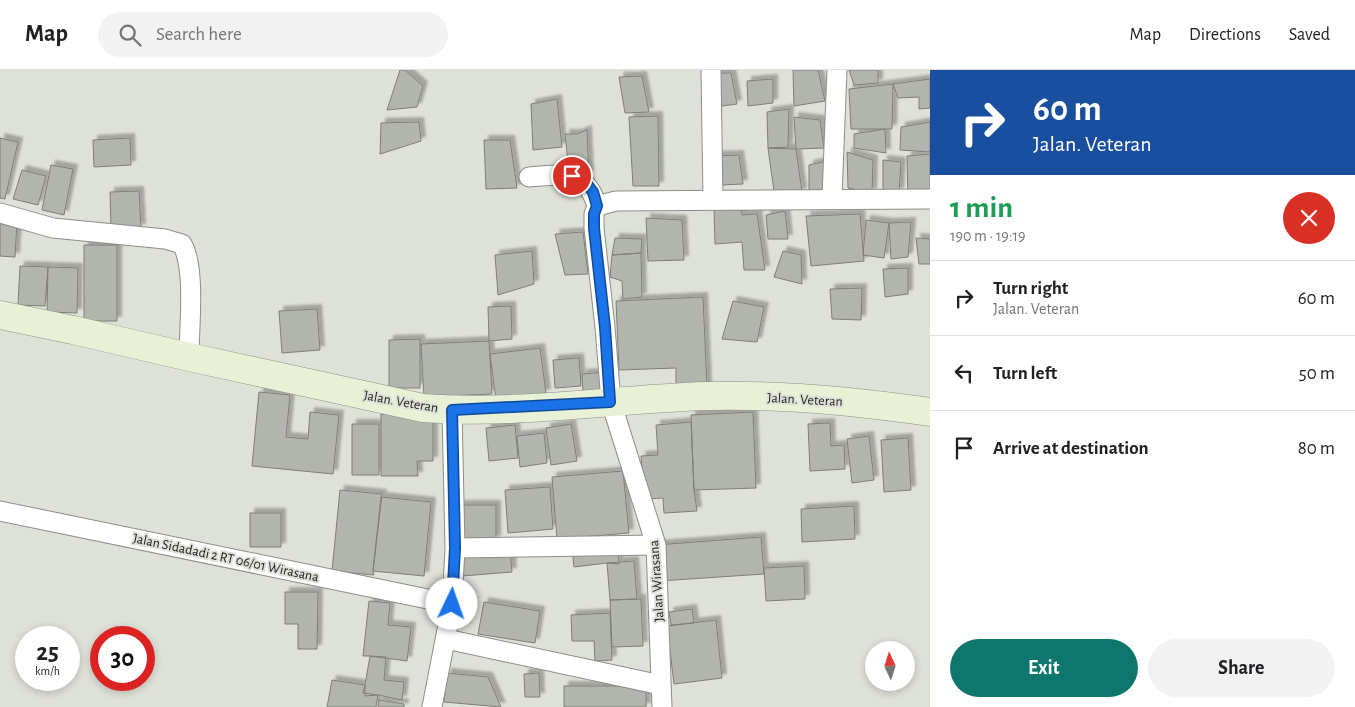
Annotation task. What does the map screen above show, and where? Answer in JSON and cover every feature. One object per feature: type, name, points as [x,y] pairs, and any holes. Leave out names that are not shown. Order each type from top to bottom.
[{"type":"street","points":[[711,70],[713,200]]},
{"type":"street","points":[[832,198],[837,70]]},
{"type":"street","points":[[529,177],[572,176],[585,182],[593,192],[597,206],[616,200],[930,199]]},
{"type":"street","name":"Jalan Wirasana","points":[[597,206],[594,214],[594,228],[605,327],[610,402],[656,545],[662,707]]},
{"type":"street","points":[[0,214],[53,228],[165,239],[182,244],[187,253],[190,268],[189,357]]},
{"type":"street","name":"Jalan. Veteran","points":[[0,315],[406,405],[452,410],[707,396],[804,397],[930,412]]},
{"type":"street","points":[[432,707],[452,604],[455,548],[452,410]]},
{"type":"street","name":"Jalan Sidadadi 2 RT 06/01 Wirasana","points":[[0,511],[452,604]]},
{"type":"street","points":[[455,548],[656,545]]},
{"type":"street","points":[[446,639],[661,685]]},
{"type":"building","points":[[400,70],[405,70],[423,86],[417,107],[387,110]]},
{"type":"building","points":[[793,70],[818,70],[825,101],[794,106]]},
{"type":"building","points":[[849,70],[878,70],[878,83],[854,85]]},
{"type":"building","points":[[716,73],[731,73],[737,104],[722,106]]},
{"type":"building","points":[[642,76],[649,112],[625,113],[619,77]]},
{"type":"building","points":[[773,79],[773,103],[748,106],[747,81]]},
{"type":"building","points":[[930,79],[930,108],[919,109],[919,97],[898,98],[893,84]]},
{"type":"building","points":[[893,84],[892,129],[851,129],[849,89]]},
{"type":"building","points":[[557,99],[562,147],[533,150],[531,104]]},
{"type":"building","points":[[789,109],[788,147],[768,148],[767,112]]},
{"type":"building","points":[[658,116],[659,186],[633,186],[629,117]]},
{"type":"building","points":[[794,117],[820,120],[824,148],[796,149]]},
{"type":"building","points":[[419,122],[421,141],[380,154],[381,123]]},
{"type":"building","points":[[930,122],[930,152],[900,150],[901,127]]},
{"type":"building","points":[[885,129],[886,153],[854,148],[854,134]]},
{"type":"building","points":[[587,130],[589,175],[569,172],[565,134],[577,134]]},
{"type":"building","points":[[0,138],[18,142],[5,199],[0,198]]},
{"type":"building","points":[[130,138],[131,165],[94,167],[93,140]]},
{"type":"building","points":[[484,140],[510,140],[517,188],[486,189]]},
{"type":"building","points":[[768,148],[796,149],[802,192],[775,199]]},
{"type":"building","points":[[847,152],[873,160],[872,193],[848,188]]},
{"type":"building","points":[[930,154],[930,196],[908,199],[907,156]]},
{"type":"building","points":[[739,155],[743,184],[722,185],[713,156]]},
{"type":"building","points":[[883,160],[901,162],[899,193],[883,189]]},
{"type":"building","points":[[827,161],[826,191],[809,191],[809,165]]},
{"type":"building","points":[[51,165],[73,169],[64,215],[42,210]]},
{"type":"building","points":[[22,170],[46,176],[38,205],[13,199]]},
{"type":"building","points":[[139,191],[141,228],[111,229],[110,192]]},
{"type":"building","points":[[741,208],[742,215],[757,214],[765,270],[744,270],[742,242],[715,244],[714,209]]},
{"type":"building","points":[[785,211],[788,239],[768,239],[766,215]]},
{"type":"building","points":[[860,214],[864,261],[811,266],[806,216]]},
{"type":"building","points":[[646,218],[682,220],[684,260],[648,261]]},
{"type":"building","points":[[866,220],[889,223],[884,258],[863,255]]},
{"type":"building","points":[[0,222],[17,222],[15,257],[0,256]]},
{"type":"building","points":[[911,222],[908,257],[891,259],[889,223]]},
{"type":"building","points":[[583,232],[588,274],[565,275],[555,234]]},
{"type":"building","points":[[615,238],[642,239],[641,253],[612,255]]},
{"type":"building","points":[[916,238],[930,239],[930,264],[919,264]]},
{"type":"building","points":[[84,245],[117,245],[117,321],[84,321]]},
{"type":"building","points":[[532,251],[534,284],[498,295],[495,255]]},
{"type":"building","points":[[783,251],[801,255],[802,284],[774,277]]},
{"type":"building","points":[[641,253],[642,297],[623,299],[622,281],[610,277],[612,255]]},
{"type":"building","points":[[20,266],[48,267],[45,306],[18,305]]},
{"type":"building","points":[[48,267],[78,268],[77,313],[47,312]]},
{"type":"building","points":[[908,268],[908,294],[885,297],[883,269]]},
{"type":"building","points":[[862,288],[861,320],[832,319],[830,289]]},
{"type":"building","points":[[703,297],[707,387],[676,388],[676,368],[619,370],[616,301]]},
{"type":"building","points":[[733,301],[764,307],[757,342],[722,339]]},
{"type":"building","points":[[511,306],[512,339],[489,341],[488,307]]},
{"type":"building","points":[[317,309],[320,350],[282,353],[279,311]]},
{"type":"building","points":[[420,339],[420,388],[389,388],[389,340]]},
{"type":"building","points":[[489,341],[492,394],[424,397],[421,344]]},
{"type":"building","points":[[540,348],[546,393],[496,400],[490,354]]},
{"type":"building","points":[[579,358],[581,386],[555,388],[553,360]]},
{"type":"building","points":[[607,372],[609,389],[583,391],[582,374]]},
{"type":"building","points":[[259,392],[290,395],[286,437],[308,439],[310,412],[339,415],[333,474],[252,466]]},
{"type":"building","points":[[753,412],[756,488],[694,490],[691,415]]},
{"type":"building","points":[[381,414],[433,414],[433,461],[417,461],[418,476],[381,476]]},
{"type":"building","points":[[691,422],[694,490],[697,511],[664,513],[663,498],[644,499],[641,456],[658,455],[656,425]]},
{"type":"building","points":[[830,423],[831,446],[844,445],[845,469],[810,471],[808,424]]},
{"type":"building","points":[[352,424],[379,424],[379,475],[352,475]]},
{"type":"building","points":[[571,424],[577,461],[551,465],[546,428]]},
{"type":"building","points":[[515,425],[518,458],[489,461],[486,428]]},
{"type":"building","points":[[544,433],[547,463],[520,467],[517,436]]},
{"type":"building","points":[[869,436],[874,480],[852,483],[847,439]]},
{"type":"building","points":[[908,438],[911,490],[884,492],[881,440]]},
{"type":"building","points":[[623,471],[629,533],[557,539],[552,477]]},
{"type":"building","points":[[550,487],[553,529],[508,533],[505,490]]},
{"type":"building","points":[[340,490],[382,494],[374,575],[332,571]]},
{"type":"building","points":[[381,497],[431,502],[424,576],[373,571]]},
{"type":"building","points":[[459,505],[496,505],[496,540],[459,540]]},
{"type":"building","points":[[854,506],[855,539],[802,542],[801,509]]},
{"type":"building","points":[[250,513],[281,513],[281,547],[250,547]]},
{"type":"building","points":[[761,537],[764,574],[659,581],[656,545]]},
{"type":"building","points":[[618,546],[619,564],[607,563],[574,567],[572,549]]},
{"type":"building","points":[[510,548],[512,572],[462,576],[460,551]]},
{"type":"building","points":[[634,561],[637,599],[610,600],[607,563]]},
{"type":"building","points":[[804,566],[805,599],[766,601],[764,568]]},
{"type":"building","points":[[285,592],[318,592],[317,649],[298,649],[298,624],[285,624]]},
{"type":"building","points":[[641,599],[643,646],[612,647],[610,600]]},
{"type":"building","points":[[369,601],[390,603],[388,625],[411,627],[407,661],[363,656]]},
{"type":"building","points":[[484,602],[540,611],[535,643],[478,634]]},
{"type":"building","points":[[692,609],[694,623],[671,625],[669,612]]},
{"type":"building","points":[[610,613],[612,660],[595,661],[594,641],[572,641],[571,615]]},
{"type":"building","points":[[716,620],[722,678],[674,684],[667,626]]},
{"type":"building","points":[[370,656],[386,657],[384,680],[404,682],[402,700],[378,695],[365,696]]},
{"type":"building","points":[[447,673],[488,677],[501,707],[444,702]]},
{"type":"building","points":[[539,673],[540,697],[525,697],[524,674]]},
{"type":"building","points":[[332,680],[365,685],[363,693],[378,695],[376,707],[327,707]]},
{"type":"building","points":[[564,686],[646,686],[646,707],[564,707]]},
{"type":"building","points":[[379,700],[404,704],[404,707],[378,707]]},
{"type":"route","points":[[452,604],[455,548],[452,410],[610,402],[605,327],[594,228],[594,214],[597,206],[593,192],[585,182],[572,176]]}]
